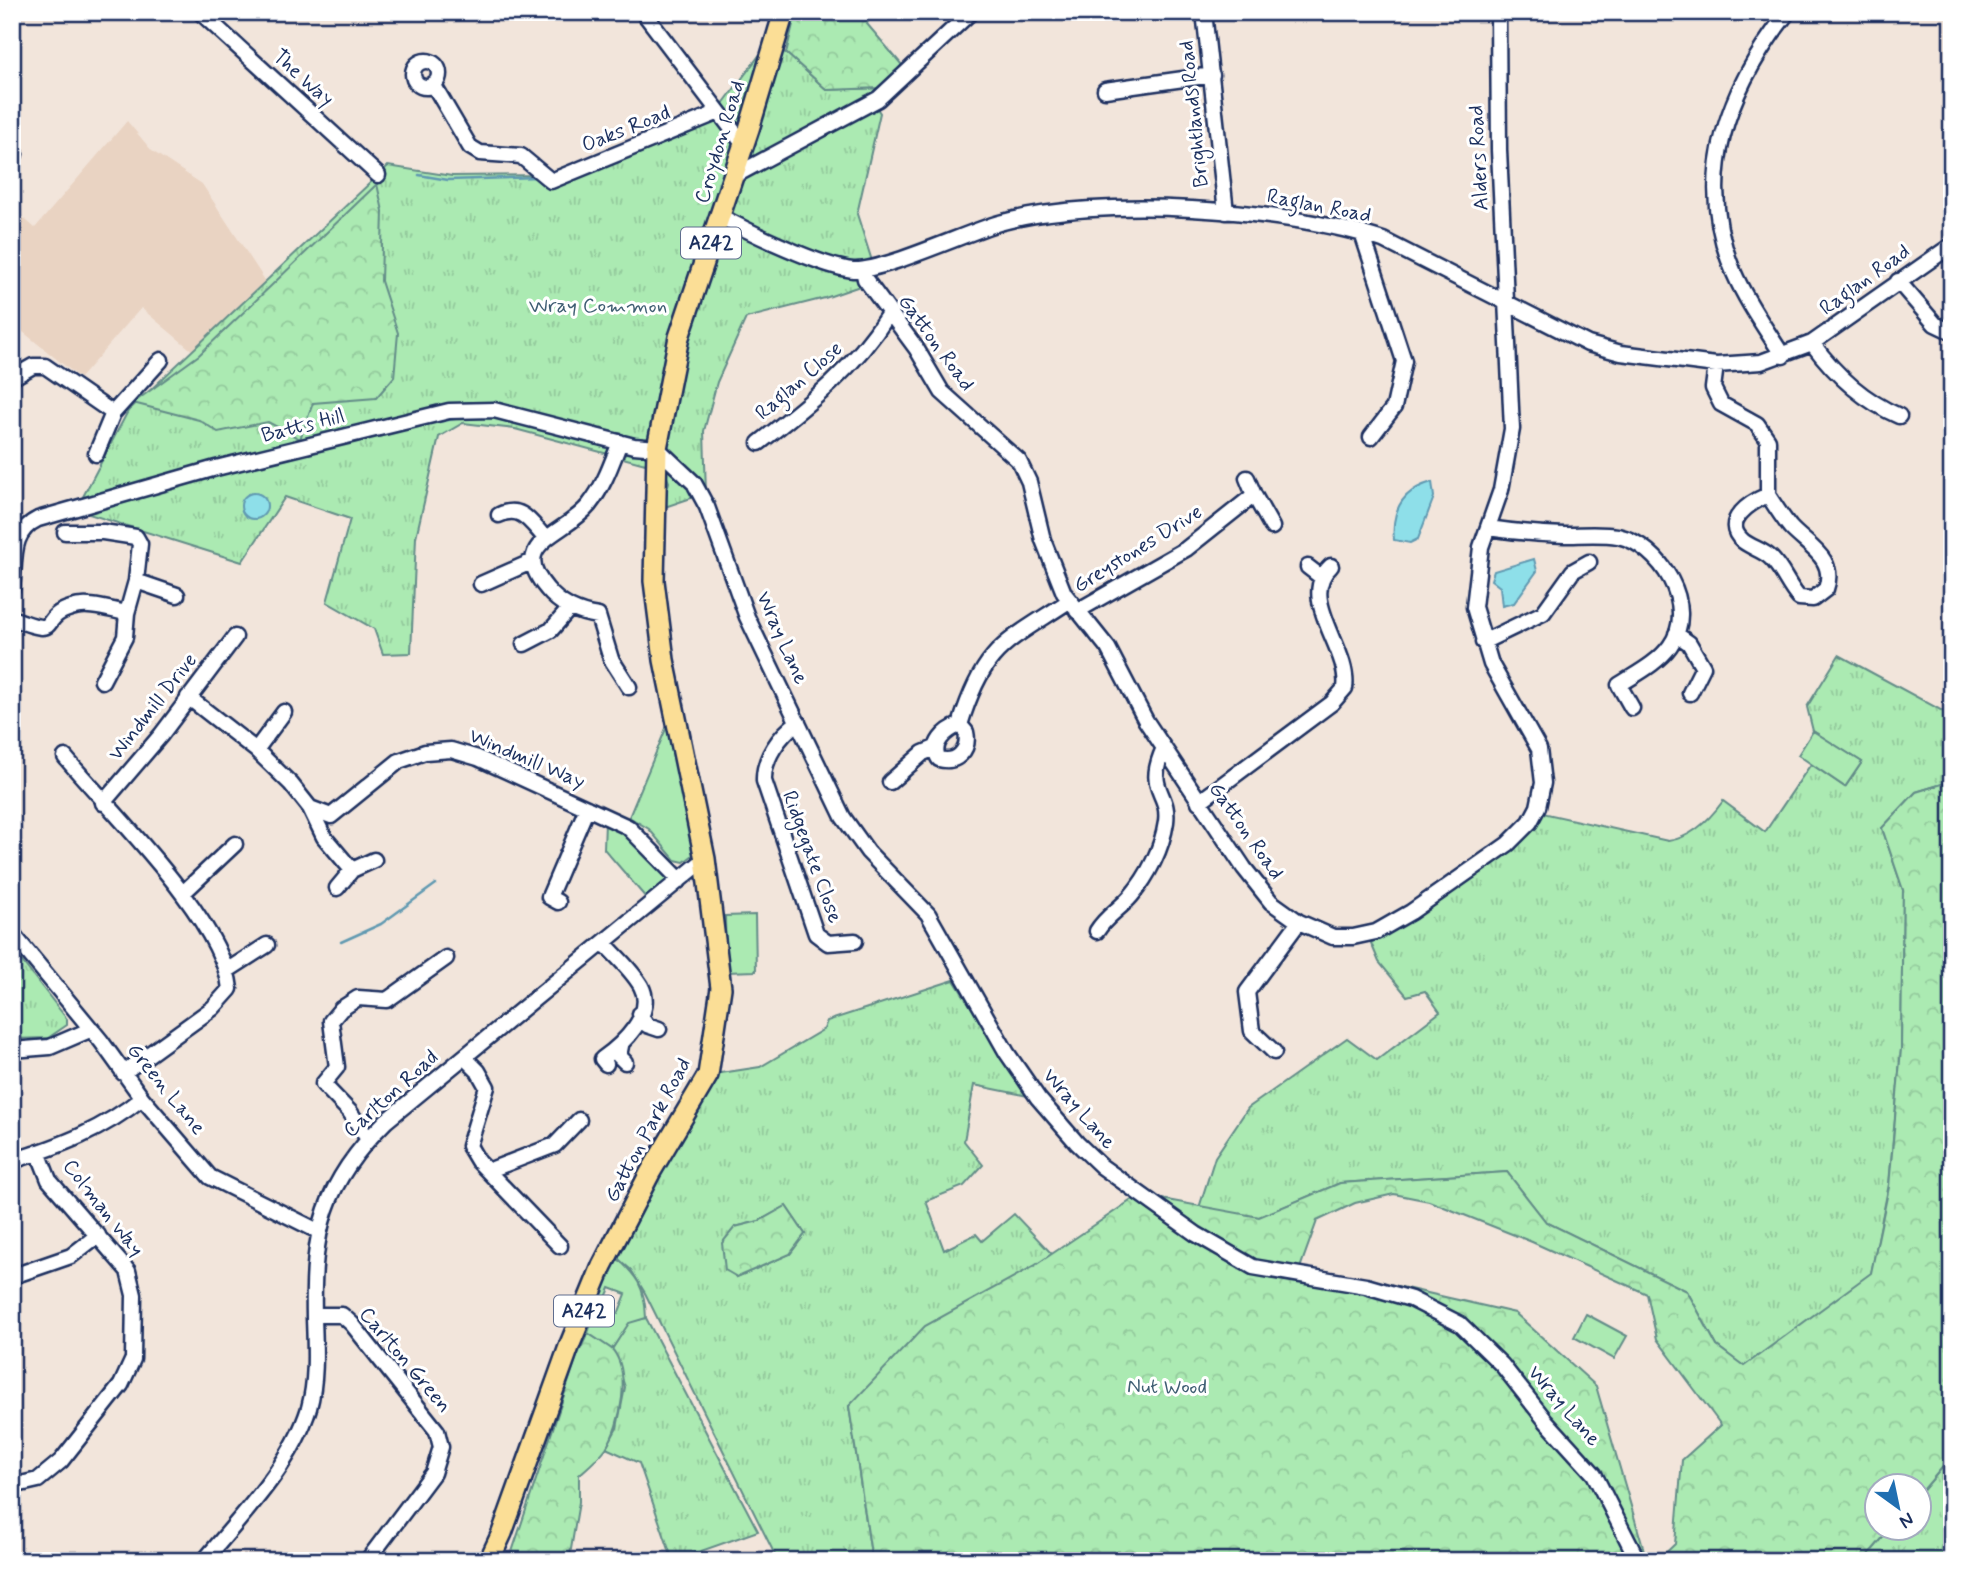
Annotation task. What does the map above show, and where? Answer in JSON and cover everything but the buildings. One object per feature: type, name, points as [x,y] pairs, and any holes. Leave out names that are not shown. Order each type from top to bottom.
[{"type":"main road","name":"Croydon Road","points":[[657,447],[679,337],[734,176],[784,12]]},
{"type":"main road","name":"Gatton Park Road","points":[[489,1561],[502,1533],[570,1343],[602,1266],[650,1173],[709,1075],[721,988],[705,859],[662,647],[654,581],[657,447]]},
{"type":"street","name":"The Way","points":[[200,12],[378,175]]},
{"type":"street","points":[[643,12],[744,145]]},
{"type":"street","points":[[734,176],[878,99],[971,12]]},
{"type":"street","name":"Brightlands Road","points":[[1204,12],[1226,212]]},
{"type":"street","name":"Alders Road","points":[[1498,12],[1498,125],[1508,303]]},
{"type":"street","points":[[1783,356],[1734,273],[1718,226],[1715,164],[1728,114],[1747,73],[1788,12]]},
{"type":"street","points":[[1105,90],[1212,75]]},
{"type":"street","name":"Oaks Road","points":[[433,84],[470,147],[480,153],[521,156],[548,179],[557,180],[719,112]]},
{"type":"street","name":"Raglan Road","points":[[720,216],[817,259],[846,269],[863,270],[1018,219],[1122,209],[1226,212],[1362,233],[1406,250],[1601,349],[1716,365],[1751,363],[1783,356],[1812,343],[1952,245]]},
{"type":"street","points":[[1362,233],[1404,361],[1394,407],[1371,438]]},
{"type":"street","name":"Gatton Road","points":[[863,270],[865,279],[888,315],[916,348],[928,373],[947,398],[1006,446],[1019,461],[1029,482],[1043,540],[1073,606],[1108,648],[1164,748],[1258,887],[1299,922],[1333,937],[1353,937],[1376,932],[1411,912],[1508,844],[1530,822],[1541,798],[1542,763],[1539,749],[1500,682],[1483,642],[1474,607],[1481,547],[1507,462],[1512,429],[1508,303]]},
{"type":"street","points":[[1898,281],[1935,324],[1952,332]]},
{"type":"street","name":"Raglan Close","points":[[759,443],[847,370],[864,352],[888,315]]},
{"type":"street","points":[[1812,343],[1835,371],[1870,399],[1899,416]]},
{"type":"street","points":[[96,454],[113,414],[161,360]]},
{"type":"street","points":[[1716,365],[1713,388],[1721,404],[1758,424],[1768,440],[1768,495],[1792,529],[1816,549],[1826,564],[1829,574],[1826,589],[1813,599],[1799,598],[1769,556],[1741,539],[1737,533],[1736,519],[1740,513],[1747,505],[1768,495]]},
{"type":"street","points":[[12,378],[33,366],[45,366],[113,414]]},
{"type":"street","name":"Batts Hill","points":[[12,586],[16,529],[38,519],[216,468],[449,411],[494,410],[620,442],[657,447]]},
{"type":"street","points":[[620,442],[604,482],[587,508],[546,539],[537,548],[531,562],[533,573],[551,593],[570,608],[598,616],[611,659],[629,687]]},
{"type":"street","name":"Wray Lane","points":[[657,447],[688,474],[707,508],[747,617],[843,817],[868,852],[928,914],[1007,1053],[1038,1098],[1086,1154],[1196,1234],[1253,1267],[1366,1286],[1436,1309],[1460,1324],[1502,1365],[1546,1421],[1594,1474],[1638,1561]]},
{"type":"street","points":[[656,478],[678,472],[688,474]]},
{"type":"street","points":[[1247,478],[1272,527]]},
{"type":"street","name":"Greystones Drive","points":[[960,725],[970,693],[991,655],[1073,606],[1186,549],[1254,495]]},
{"type":"street","points":[[499,514],[511,509],[520,511],[546,539]]},
{"type":"street","points":[[1488,528],[1527,534],[1616,536],[1645,548],[1656,558],[1674,588],[1679,607],[1676,634],[1671,645],[1657,660],[1619,685],[1632,708]]},
{"type":"street","points":[[65,533],[103,532],[136,537],[140,544],[136,582],[127,613],[125,637],[102,681]]},
{"type":"street","points":[[481,584],[531,562]]},
{"type":"street","points":[[1483,642],[1543,613],[1573,571],[1589,562]]},
{"type":"street","points":[[1199,802],[1332,703],[1345,688],[1344,671],[1319,595],[1321,577],[1331,566]]},
{"type":"street","points":[[1308,567],[1321,577]]},
{"type":"street","points":[[136,582],[177,595]]},
{"type":"street","points":[[12,618],[40,629],[47,627],[60,613],[72,607],[91,606],[127,613]]},
{"type":"street","points":[[524,644],[551,630],[570,608]]},
{"type":"street","points":[[1676,634],[1689,643],[1703,667],[1690,693]]},
{"type":"street","name":"Windmill Drive","points":[[103,803],[161,735],[235,636]]},
{"type":"street","points":[[188,697],[256,750],[292,784],[310,808],[324,837],[352,870]]},
{"type":"street","points":[[256,750],[284,712]]},
{"type":"street","name":"Ridgegate Close","points":[[798,722],[777,742],[765,767],[764,781],[816,934],[828,943],[855,941]]},
{"type":"street","points":[[890,782],[923,753],[934,748],[950,730],[960,725],[964,728],[968,739],[967,747],[959,757],[944,761],[939,759],[934,748]]},
{"type":"street","points":[[1097,931],[1130,898],[1154,861],[1166,823],[1166,813],[1154,780],[1164,748]]},
{"type":"street","name":"Windmill Way","points":[[331,816],[399,761],[425,752],[452,750],[478,758],[628,827],[680,880]]},
{"type":"street","points":[[65,757],[183,893],[228,970],[230,989],[213,1008],[123,1073]]},
{"type":"street","points":[[310,808],[331,816],[324,837]]},
{"type":"street","points":[[549,898],[587,808]]},
{"type":"street","points":[[183,893],[235,844]]},
{"type":"street","name":"Carlton Road","points":[[204,1561],[274,1474],[302,1425],[314,1375],[318,1231],[339,1177],[368,1139],[705,859]]},
{"type":"street","points":[[337,888],[352,870],[374,860]]},
{"type":"street","points":[[1274,1052],[1252,1031],[1247,992],[1299,922]]},
{"type":"street","name":"Green Lane","points":[[12,933],[92,1029],[142,1098],[220,1185],[318,1231]]},
{"type":"street","points":[[604,943],[642,987],[644,1000],[635,1030],[621,1046],[602,1059],[606,1063]]},
{"type":"street","points":[[228,970],[267,945]]},
{"type":"street","points":[[368,1139],[350,1112],[318,1087],[337,1068],[331,1021],[341,1009],[358,998],[387,1000],[446,958]]},
{"type":"street","points":[[640,1014],[647,1026],[659,1029]]},
{"type":"street","points":[[12,1050],[50,1048],[92,1029]]},
{"type":"street","points":[[621,1046],[619,1056],[625,1062]]},
{"type":"street","points":[[464,1057],[478,1071],[487,1087],[469,1146],[478,1161],[560,1246]]},
{"type":"street","points":[[12,1161],[98,1129],[142,1098]]},
{"type":"street","points":[[490,1171],[555,1145],[579,1120]]},
{"type":"street","name":"Colman Way","points":[[12,1486],[28,1484],[54,1468],[131,1367],[134,1289],[124,1265],[50,1180],[38,1153]]},
{"type":"street","points":[[19,1274],[71,1256],[98,1235]]},
{"type":"street","name":"Carlton Green","points":[[314,1315],[342,1315],[352,1324],[437,1431],[441,1447],[433,1473],[367,1561]]},
{"type":"shaded area","points":[[127,121],[152,151],[202,184],[270,288],[195,353],[141,308],[80,378],[12,323],[12,208],[35,228]]},
{"type":"green space","points":[[796,12],[871,12],[867,24],[902,65],[881,88],[827,90],[786,53]]},
{"type":"green space","name":"Wray Common","points":[[767,45],[786,53],[827,90],[881,88],[875,105],[880,113],[857,214],[872,261],[855,275],[863,285],[825,298],[746,318],[717,382],[704,431],[706,493],[662,508],[669,482],[664,469],[515,429],[463,423],[439,437],[416,537],[411,653],[383,654],[374,629],[327,602],[350,519],[285,497],[242,562],[76,510],[128,411],[388,166],[452,176],[548,175],[722,105]]},
{"type":"green space","points":[[377,184],[383,211],[381,281],[398,333],[394,377],[376,398],[313,403],[300,439],[268,422],[218,432],[199,420],[133,403],[199,355]]},
{"type":"green space","points":[[1839,655],[1952,716],[1952,781],[1916,792],[1882,828],[1903,890],[1901,1049],[1889,1184],[1871,1274],[1744,1367],[1717,1346],[1687,1291],[1546,1222],[1507,1172],[1340,1183],[1259,1217],[1199,1208],[1215,1157],[1248,1108],[1347,1038],[1377,1060],[1440,1012],[1425,991],[1407,996],[1379,962],[1371,943],[1501,856],[1543,813],[1668,841],[1699,827],[1723,801],[1765,832],[1811,764],[1845,787],[1862,762],[1813,731],[1807,707]]},
{"type":"green space","points":[[672,714],[697,852],[684,862],[675,860],[649,829],[629,817]]},
{"type":"green space","points":[[1813,731],[1862,762],[1845,787],[1798,755]]},
{"type":"green space","name":"Nut Wood","points":[[1952,781],[1952,1456],[1932,1480],[1932,1472],[1862,1472],[1862,1542],[1879,1542],[1863,1561],[1657,1561],[1675,1544],[1682,1460],[1721,1425],[1657,1339],[1647,1294],[1532,1242],[1429,1201],[1394,1194],[1355,1203],[1317,1221],[1299,1271],[1388,1284],[1515,1313],[1596,1386],[1647,1561],[872,1561],[849,1406],[925,1326],[1034,1266],[1133,1199],[1151,1197],[1259,1217],[1340,1183],[1507,1172],[1546,1222],[1687,1291],[1717,1346],[1744,1366],[1871,1273],[1889,1187],[1901,1049],[1903,890],[1882,828],[1916,792]]},
{"type":"green space","points":[[605,822],[634,837],[667,875],[667,881],[647,899],[604,849]]},
{"type":"green space","points":[[755,915],[756,971],[726,972],[725,916]]},
{"type":"green space","points":[[17,955],[67,1019],[67,1025],[48,1038],[12,1039],[12,961]]},
{"type":"green space","points":[[954,980],[1028,1096],[974,1085],[964,1141],[983,1165],[964,1186],[926,1201],[944,1250],[976,1234],[982,1241],[1014,1214],[1052,1254],[849,1406],[872,1561],[778,1561],[645,1293],[631,1270],[614,1255],[708,1075],[760,1067],[824,1029],[827,1021]],"holes":[[[786,1206],[805,1234],[790,1254],[737,1277],[735,1227],[759,1221]]]},
{"type":"green space","points":[[786,1206],[805,1234],[790,1254],[737,1277],[725,1270],[722,1243],[735,1227],[759,1221]]},
{"type":"green space","points":[[614,1255],[638,1282],[644,1298],[646,1318],[629,1323],[612,1349],[588,1333]],"holes":[[[610,1288],[626,1294],[618,1314],[602,1307]]]},
{"type":"green space","points":[[1586,1314],[1627,1336],[1614,1359],[1574,1337]]},
{"type":"green space","points":[[646,1318],[758,1531],[673,1561],[639,1463],[606,1448],[617,1428],[625,1387],[612,1349],[629,1322]]},
{"type":"green space","points":[[588,1333],[611,1348],[621,1370],[622,1398],[616,1426],[606,1448],[579,1475],[579,1502],[569,1561],[509,1561],[577,1356]]},
{"type":"green space","points":[[1952,1456],[1952,1561],[1863,1561],[1879,1542],[1932,1542],[1932,1480]]},
{"type":"water","points":[[1432,482],[1434,497],[1418,539],[1410,543],[1394,540],[1395,519],[1401,503],[1413,490]]},
{"type":"water","points":[[254,493],[263,497],[267,506],[263,515],[254,519],[245,515],[241,506],[245,497]]},
{"type":"water","points":[[1534,559],[1537,571],[1514,603],[1502,606],[1500,587],[1491,580],[1494,571]]},
{"type":"waterway","points":[[884,17],[885,12]]},
{"type":"waterway","points":[[419,175],[448,180],[538,177]]},
{"type":"waterway","points":[[425,424],[460,418]]},
{"type":"waterway","points":[[303,454],[330,447]]},
{"type":"waterway","points":[[214,476],[289,458]]},
{"type":"waterway","points":[[341,942],[381,924],[436,884]]}]
